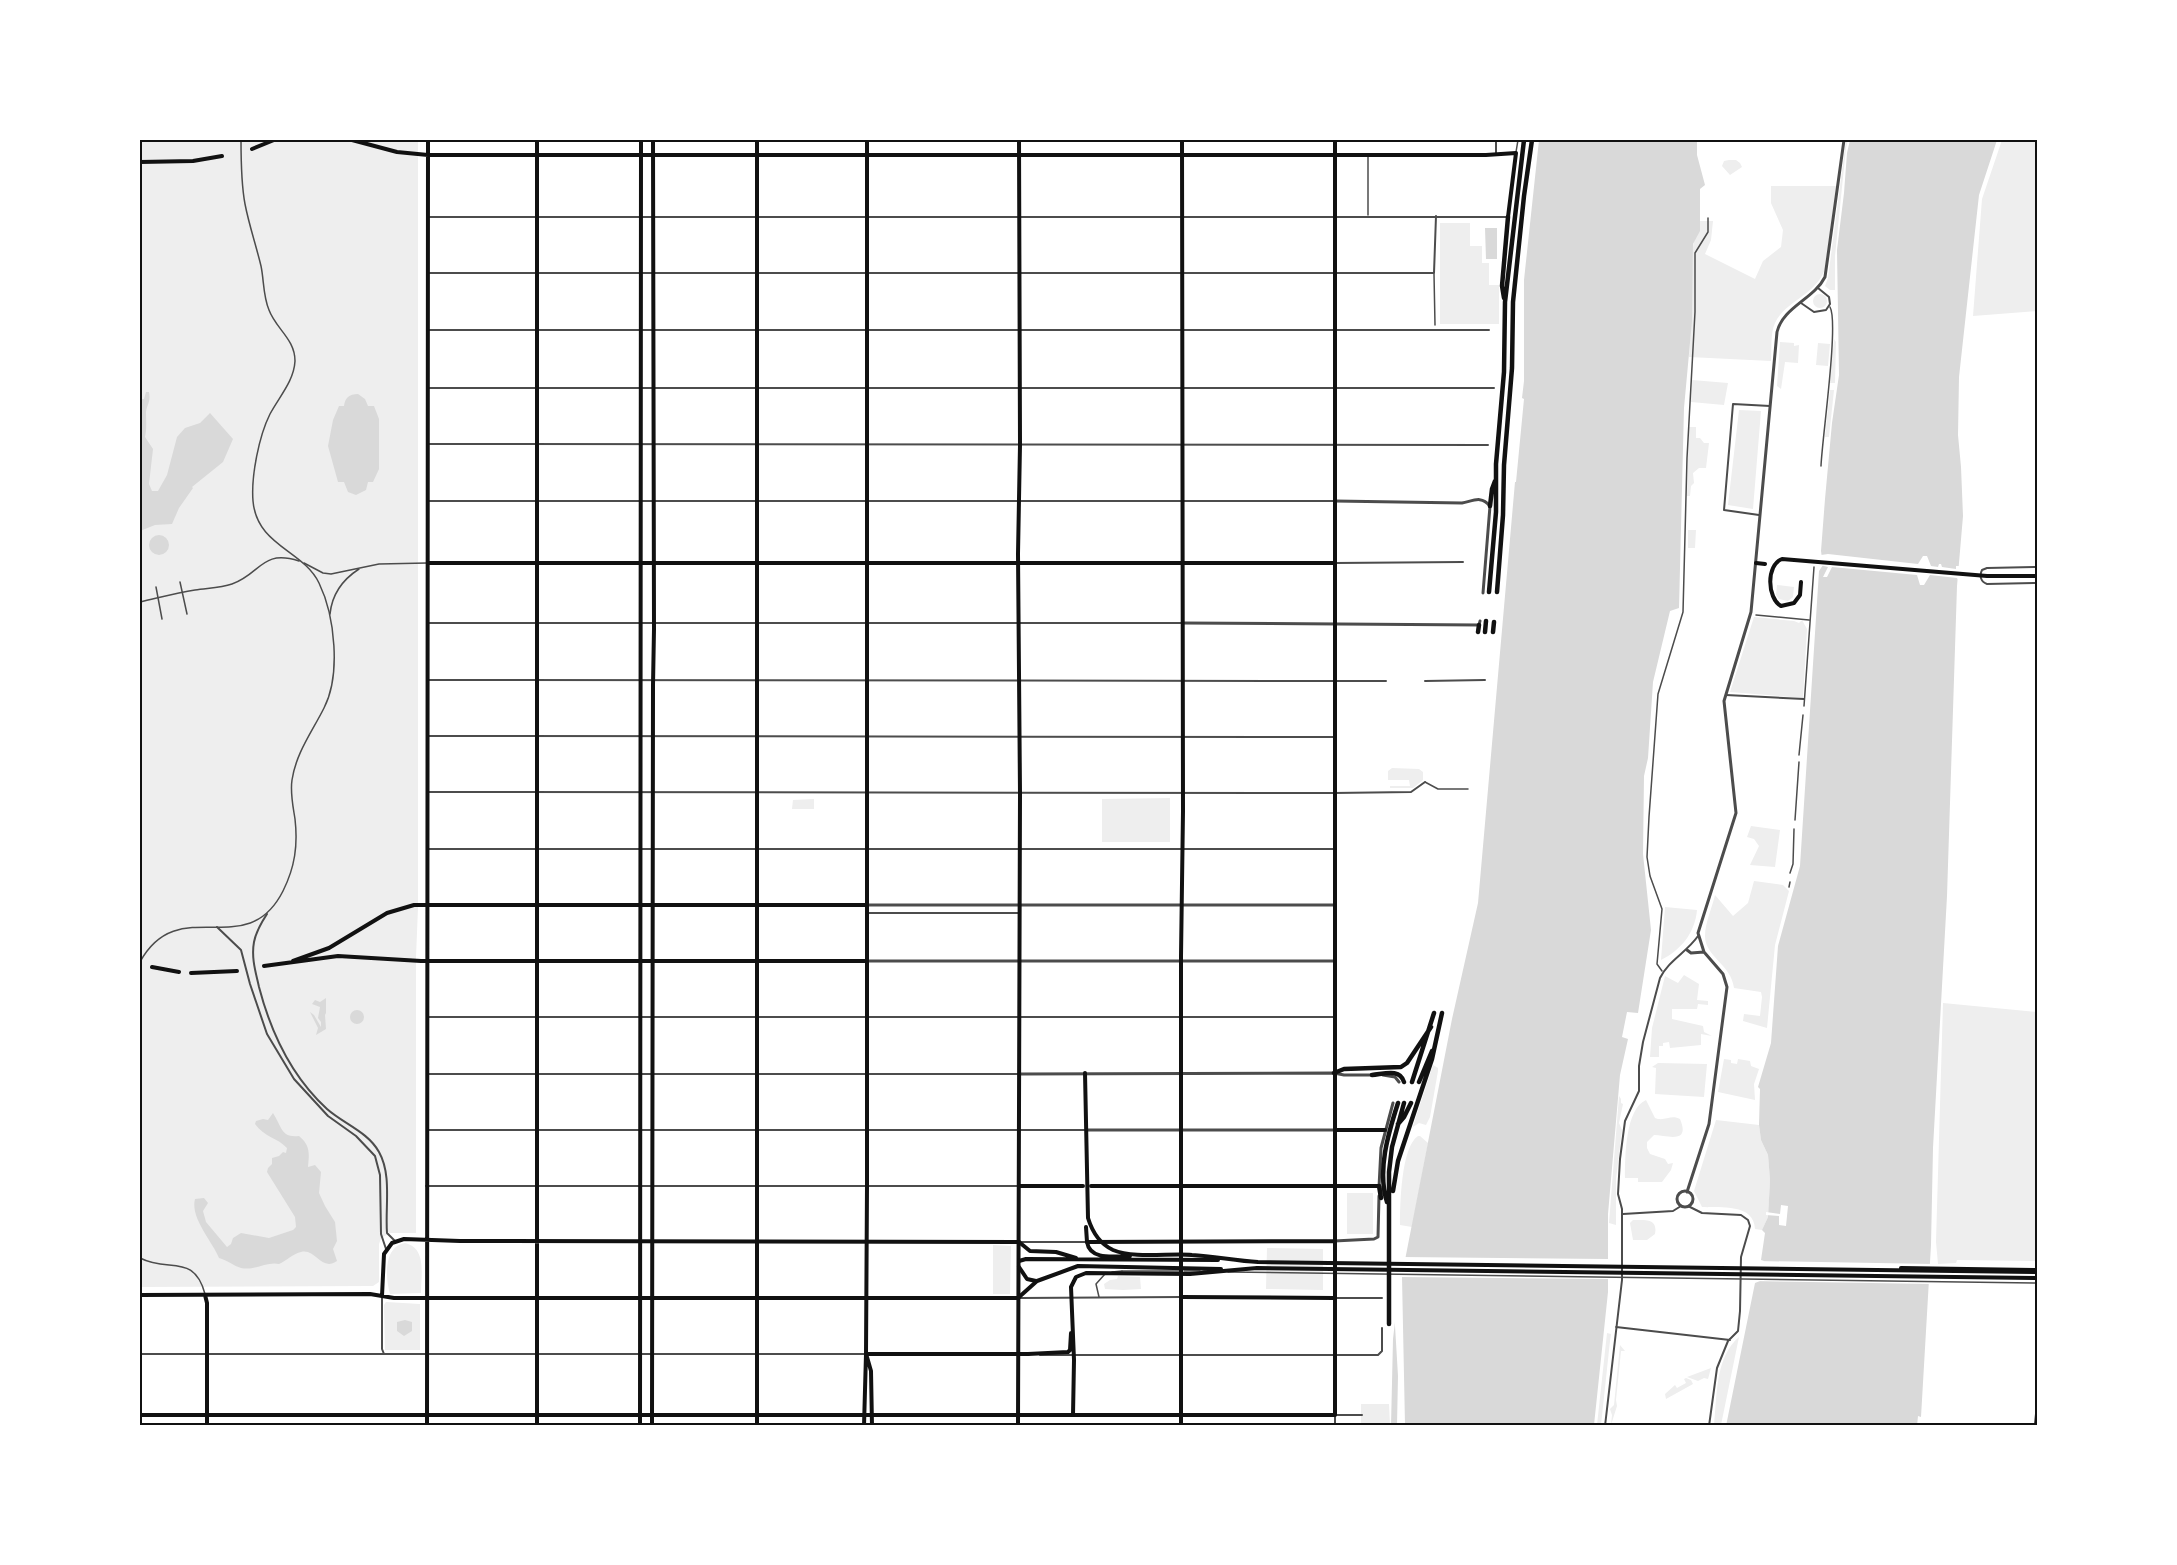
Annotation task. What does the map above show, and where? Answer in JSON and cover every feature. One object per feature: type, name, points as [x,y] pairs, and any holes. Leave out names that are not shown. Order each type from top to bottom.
[{"type":"highway","points":[[1489,592],[1496,512],[1506,302],[1524,140]]},
{"type":"highway","points":[[1497,592],[1512,368],[1513,302],[1532,140]]},
{"type":"highway","points":[[1506,302],[1502,286],[1508,217]]},
{"type":"highway","points":[[1490,506],[1496,478]]},
{"type":"highway","points":[[1485,632],[1486,621]]},
{"type":"highway","points":[[1493,632],[1494,622]]},
{"type":"highway","points":[[1478,632],[1479,623]]},
{"type":"highway","points":[[1412,1082],[1434,1013]]},
{"type":"highway","points":[[1393,1191],[1398,1161],[1432,1059],[1442,1013]]},
{"type":"highway","points":[[1334,1073],[1344,1069],[1401,1067],[1407,1063],[1431,1027]]},
{"type":"highway","points":[[1419,1082],[1435,1043]]},
{"type":"highway","points":[[1372,1075],[1397,1073],[1403,1077],[1402,1082]]},
{"type":"highway","points":[[1389,1324],[1388,1208],[1383,1191],[1388,1140],[1398,1103]]},
{"type":"highway","points":[[1386,1171],[1398,1103]]},
{"type":"highway","points":[[1385,1130],[1401,1121],[1410,1103]]},
{"type":"highway","points":[[1379,1186],[1381,1197]]},
{"type":"main road","points":[[252,149],[274,140]]},
{"type":"main road","points":[[352,140],[397,152],[429,155],[1516,153],[1508,217]]},
{"type":"main road","points":[[427,1425],[429,140]]},
{"type":"main road","points":[[537,140],[537,1425]]},
{"type":"main road","points":[[640,140],[640,1425]]},
{"type":"main road","points":[[652,1425],[653,140]]},
{"type":"main road","points":[[757,1425],[758,140]]},
{"type":"main road","points":[[864,1425],[867,1186],[867,140]]},
{"type":"main road","points":[[1018,1425],[1019,140]]},
{"type":"main road","points":[[1181,1425],[1182,140]]},
{"type":"main road","points":[[140,1415],[1335,1415],[1335,140]]},
{"type":"main road","points":[[140,162],[193,161],[222,156]]},
{"type":"main road","points":[[1801,582],[1800,595],[1794,603],[1781,606],[1773,599],[1771,591],[1774,566],[1778,560],[1782,559],[2001,576],[2037,576]]},
{"type":"main road","points":[[428,563],[1335,563]]},
{"type":"main road","points":[[1756,563],[1765,564]]},
{"type":"main road","points":[[286,963],[324,950],[370,922],[401,908],[427,905],[867,905]]},
{"type":"main road","points":[[264,966],[330,957],[427,961],[867,961]]},
{"type":"main road","points":[[152,967],[179,972]]},
{"type":"main road","points":[[191,973],[237,971]]},
{"type":"main road","points":[[1085,1073],[1087,1207],[1090,1224],[1095,1235],[1106,1246],[1130,1254],[1194,1255],[1258,1262],[2037,1271]]},
{"type":"main road","points":[[1335,1130],[1385,1130]]},
{"type":"main road","points":[[1019,1186],[1083,1186]]},
{"type":"main road","points":[[1091,1186],[1379,1186]]},
{"type":"main road","points":[[1086,1227],[1090,1251],[1096,1255],[1170,1259]]},
{"type":"main road","points":[[382,1296],[386,1250],[395,1241],[404,1239],[640,1242],[757,1240],[1018,1242],[1030,1251],[1061,1253],[1082,1260]]},
{"type":"main road","points":[[1087,1242],[1334,1241]]},
{"type":"main road","points":[[1019,1261],[1026,1259],[1170,1259],[2037,1271]]},
{"type":"main road","points":[[140,1294],[370,1294],[426,1298],[537,1299],[1018,1298],[1037,1281],[1078,1266],[2037,1280]]},
{"type":"main road","points":[[1019,1267],[1027,1279],[1037,1281]]},
{"type":"main road","points":[[1073,1415],[1072,1282],[1080,1275],[1089,1273],[1190,1274],[1257,1268],[2037,1280]]},
{"type":"main road","points":[[205,1295],[207,1425]]},
{"type":"main road","points":[[1182,1297],[1334,1298]]},
{"type":"main road","points":[[866,1354],[1068,1352],[1073,1322]]},
{"type":"main road","points":[[866,1354],[872,1371],[872,1425]]},
{"type":"main road","points":[[864,1401],[872,1386]]},
{"type":"main road","points":[[2036,1425],[2037,1402]]},
{"type":"street","points":[[241,140],[245,205],[260,261],[267,306],[289,339],[295,358],[292,375],[271,412],[261,436],[253,501],[263,527],[274,542],[321,572],[332,574],[390,562],[428,563]]},
{"type":"street","points":[[1496,140],[1496,154]]},
{"type":"street","points":[[1516,153],[1518,140]]},
{"type":"street","points":[[1605,1425],[1622,1280],[1623,1214],[1618,1191],[1624,1126],[1628,1112],[1639,1091],[1639,1066],[1643,1042],[1658,981],[1663,971],[1687,950],[1698,936],[1736,813],[1725,715],[1725,695],[1751,612],[1778,328],[1784,317],[1824,280],[1844,140]]},
{"type":"street","points":[[1368,155],[1368,216]]},
{"type":"street","points":[[1435,325],[1436,216]]},
{"type":"street","points":[[428,217],[1508,217]]},
{"type":"street","points":[[1663,971],[1657,964],[1662,909],[1650,876],[1647,857],[1649,817],[1658,694],[1683,612],[1689,414],[1695,312],[1695,253],[1708,232],[1708,218]]},
{"type":"street","points":[[428,273],[1434,273]]},
{"type":"street","points":[[1818,288],[1828,296],[1832,312],[1821,466]]},
{"type":"street","points":[[1801,303],[1814,312],[1822,312],[1829,306]]},
{"type":"street","points":[[428,330],[1489,330]]},
{"type":"street","points":[[428,388],[1494,388]]},
{"type":"street","points":[[1759,515],[1724,510],[1733,404],[1770,406]]},
{"type":"street","points":[[428,444],[1488,445]]},
{"type":"street","points":[[428,501],[1462,502],[1480,499],[1490,506],[1483,593]]},
{"type":"street","points":[[140,602],[234,584],[271,559],[287,558],[302,562],[319,583],[330,618],[334,659],[333,682],[326,703],[294,767],[291,788],[296,856],[284,890],[256,934],[253,962],[275,1038],[287,1058],[301,1079],[327,1109],[367,1137],[377,1149],[386,1173],[387,1233],[395,1241]]},
{"type":"street","points":[[1335,563],[1463,562]]},
{"type":"street","points":[[330,618],[333,598],[340,585],[362,567]]},
{"type":"street","points":[[1804,706],[1814,567]]},
{"type":"street","points":[[2037,567],[1987,568],[1982,570],[1980,576],[1982,581],[1988,584],[2037,583]]},
{"type":"street","points":[[180,582],[187,614]]},
{"type":"street","points":[[156,587],[162,619]]},
{"type":"street","points":[[1756,615],[1809,620]]},
{"type":"street","points":[[428,623],[1479,623]]},
{"type":"street","points":[[428,680],[1386,681]]},
{"type":"street","points":[[1425,681],[1485,681]]},
{"type":"street","points":[[1725,695],[1804,699]]},
{"type":"street","points":[[1799,754],[1803,715]]},
{"type":"street","points":[[428,736],[1334,737]]},
{"type":"street","points":[[1795,820],[1798,762]]},
{"type":"street","points":[[428,792],[1334,793],[1410,792],[1425,782],[1438,789],[1468,789]]},
{"type":"street","points":[[1790,873],[1793,864],[1794,829]]},
{"type":"street","points":[[428,849],[1334,849]]},
{"type":"street","points":[[1789,887],[1790,882]]},
{"type":"street","points":[[867,905],[1334,905]]},
{"type":"street","points":[[892,905],[892,913]]},
{"type":"street","points":[[994,905],[994,914]]},
{"type":"street","points":[[867,913],[1020,914]]},
{"type":"street","points":[[140,962],[154,943],[172,932],[190,927],[245,926],[267,914]]},
{"type":"street","points":[[217,927],[238,946],[270,1041],[282,1061],[313,1102],[333,1121],[356,1136],[375,1156],[380,1175],[381,1234],[386,1250]]},
{"type":"street","points":[[1687,1192],[1709,1124],[1727,986],[1723,974],[1704,952],[1698,936]]},
{"type":"street","points":[[1687,950],[1693,953],[1704,952]]},
{"type":"street","points":[[867,961],[1334,961]]},
{"type":"street","points":[[428,1017],[1334,1017]]},
{"type":"street","points":[[428,1074],[1334,1073],[1372,1075]]},
{"type":"street","points":[[1334,1241],[1377,1237],[1380,1154],[1385,1130],[1398,1103]]},
{"type":"street","points":[[427,1130],[1335,1130]]},
{"type":"street","points":[[426,1186],[1019,1186]]},
{"type":"street","points":[[1681,1206],[1677,1200],[1678,1196],[1681,1192],[1687,1192],[1692,1197],[1692,1202],[1688,1206]]},
{"type":"street","points":[[1623,1214],[1673,1211],[1681,1206],[1688,1206],[1701,1213],[1739,1215],[1745,1217],[1749,1224],[1741,1257],[1738,1328],[1720,1358],[1715,1374],[1709,1425]]},
{"type":"street","points":[[1018,1242],[1087,1242]]},
{"type":"street","points":[[140,1258],[151,1263],[193,1271],[199,1276],[205,1295]]},
{"type":"street","points":[[1099,1298],[1095,1286],[1098,1279],[1108,1273],[1122,1270],[1170,1268],[1257,1273],[2037,1280]]},
{"type":"street","points":[[382,1296],[382,1349],[384,1354]]},
{"type":"street","points":[[1018,1298],[1182,1297]]},
{"type":"street","points":[[1334,1298],[1382,1298]]},
{"type":"street","points":[[1616,1327],[1730,1340]]},
{"type":"street","points":[[1029,1354],[1381,1353],[1382,1328]]},
{"type":"street","points":[[140,1354],[866,1354]]},
{"type":"street","points":[[1335,1425],[1335,1415],[1362,1415]]},
{"type":"shaded area","points":[[140,140],[418,140],[416,1233],[390,1233],[381,1238],[379,1282],[373,1286],[140,1287]]},
{"type":"shaded area","points":[[1539,140],[1697,140],[1697,155],[1705,185],[1700,189],[1700,231],[1693,244],[1692,321],[1684,408],[1679,608],[1670,611],[1653,682],[1648,758],[1644,776],[1643,854],[1651,930],[1638,1013],[1627,1012],[1622,1037],[1628,1039],[1620,1075],[1608,1214],[1608,1292],[1594,1425],[1391,1426],[1393,1339],[1398,1296],[1452,1019],[1478,903],[1524,399],[1522,398],[1524,280]]},
{"type":"shaded area","points":[[1846,140],[1848,140],[1835,256],[1835,290],[1830,290],[1825,286],[1828,278]]},
{"type":"shaded area","points":[[1850,140],[1997,140],[1979,195],[1959,377],[1958,435],[1963,516],[1957,586],[1947,896],[1921,1417],[1918,1416],[1917,1426],[1726,1426],[1755,1283],[1760,1281],[1764,1261],[1761,1260],[1765,1233],[1762,1230],[1768,1217],[1770,1180],[1768,1155],[1761,1140],[1759,1125],[1760,1089],[1758,1087],[1771,1043],[1778,946],[1800,866],[1819,571],[1823,565],[1821,551],[1825,499],[1839,375],[1837,250]]},
{"type":"shaded area","points":[[2002,140],[2037,140],[2037,311],[1973,316],[1982,199]]},
{"type":"shaded area","points":[[1736,160],[1742,167],[1730,175],[1722,166],[1724,161]]},
{"type":"shaded area","points":[[1771,186],[1836,186],[1825,269],[1821,278],[1808,292],[1786,309],[1775,323],[1771,361],[1689,357],[1693,248],[1700,221],[1713,221],[1711,240],[1705,254],[1755,279],[1763,261],[1781,247],[1783,230],[1771,203]]},
{"type":"shaded area","points":[[1440,223],[1470,223],[1470,246],[1482,246],[1482,263],[1489,263],[1489,285],[1499,285],[1499,324],[1440,324]]},
{"type":"shaded area","points":[[1485,228],[1497,228],[1497,259],[1486,259]]},
{"type":"shaded area","points":[[1820,294],[1825,296],[1827,301],[1825,306],[1820,308],[1815,306],[1813,301],[1815,296]]},
{"type":"shaded area","points":[[1834,339],[1836,342],[1835,383],[1830,383]]},
{"type":"shaded area","points":[[1780,342],[1799,345],[1798,363],[1785,362],[1781,389],[1777,386]]},
{"type":"shaded area","points":[[1818,343],[1830,344],[1828,366],[1816,365]]},
{"type":"shaded area","points":[[1692,380],[1728,383],[1724,405],[1691,402]]},
{"type":"shaded area","points":[[1830,390],[1834,390],[1829,437],[1825,437]]},
{"type":"shaded area","points":[[146,392],[149,392],[150,398],[146,412],[145,437],[153,449],[149,484],[152,491],[158,491],[167,475],[177,437],[185,428],[200,423],[210,413],[233,439],[223,462],[192,487],[172,524],[155,525],[140,531],[140,399],[144,399]]},
{"type":"shaded area","points":[[358,394],[365,399],[368,406],[374,406],[379,419],[379,469],[373,482],[368,482],[366,490],[356,495],[348,492],[344,482],[338,482],[328,446],[333,420],[339,406],[344,406],[346,399]]},
{"type":"shaded area","points":[[1739,410],[1761,411],[1753,509],[1728,505]]},
{"type":"shaded area","points":[[1689,427],[1696,427],[1696,438],[1709,443],[1706,468],[1699,468],[1693,473],[1694,483],[1691,486],[1690,496],[1687,496]]},
{"type":"shaded area","points":[[1688,530],[1696,530],[1695,548],[1688,548]]},
{"type":"shaded area","points":[[159,535],[166,538],[169,545],[166,552],[159,555],[152,552],[149,545],[152,538]]},
{"type":"shaded area","points":[[1777,585],[1794,587],[1793,597],[1788,601],[1779,599],[1776,595]]},
{"type":"shaded area","points":[[1754,617],[1799,623],[1802,620],[1807,629],[1803,698],[1730,692]]},
{"type":"shaded area","points":[[1392,768],[1419,769],[1423,772],[1423,780],[1413,788],[1390,788],[1390,786],[1410,786],[1409,780],[1388,780],[1388,771]]},
{"type":"shaded area","points":[[1170,798],[1170,842],[1102,842],[1102,799]]},
{"type":"shaded area","points":[[814,799],[814,809],[792,809],[793,800]]},
{"type":"shaded area","points":[[1751,826],[1780,830],[1775,867],[1750,865],[1759,846],[1754,839],[1747,837]]},
{"type":"shaded area","points":[[1754,881],[1783,885],[1789,891],[1775,945],[1767,1028],[1743,1021],[1744,1014],[1760,1016],[1761,992],[1734,988],[1728,973],[1709,950],[1705,936],[1715,895],[1733,916],[1748,903]]},
{"type":"shaded area","points":[[1665,907],[1697,910],[1696,918],[1686,940],[1661,960]]},
{"type":"shaded area","points":[[1684,975],[1699,984],[1697,1000],[1708,1001],[1708,1005],[1698,1004],[1697,1009],[1672,1009],[1672,1019],[1703,1026],[1704,1032],[1712,1036],[1701,1034],[1701,1045],[1670,1048],[1669,1042],[1663,1043],[1663,1046],[1659,1046],[1659,1057],[1650,1057],[1652,1028],[1665,976],[1678,983]]},
{"type":"shaded area","points":[[326,998],[326,1029],[316,1035],[318,1028],[310,1012],[321,1027],[318,1018],[320,1007],[312,1004],[315,1000],[320,1002]]},
{"type":"shaded area","points":[[1943,1003],[2037,1012],[2037,1261],[1957,1260],[1956,1263],[1938,1264],[1936,1242]]},
{"type":"shaded area","points":[[354,1010],[360,1010],[364,1017],[360,1024],[354,1024],[350,1020],[350,1014]]},
{"type":"shaded area","points":[[1724,1059],[1737,1064],[1738,1059],[1750,1061],[1751,1066],[1759,1069],[1754,1084],[1755,1100],[1718,1092]]},
{"type":"shaded area","points":[[1658,1063],[1707,1064],[1704,1097],[1655,1094],[1656,1068],[1652,1067]]},
{"type":"shaded area","points":[[1433,1065],[1438,1068],[1438,1071],[1430,1117],[1426,1125],[1419,1123],[1413,1127],[1411,1132]]},
{"type":"shaded area","points":[[1619,1096],[1623,1104],[1619,1123],[1622,1130],[1616,1179],[1616,1225],[1609,1223]]},
{"type":"shaded area","points":[[1646,1100],[1655,1118],[1677,1118],[1680,1119],[1683,1127],[1680,1135],[1676,1137],[1654,1135],[1647,1142],[1650,1154],[1665,1159],[1668,1164],[1673,1163],[1662,1182],[1638,1182],[1638,1178],[1625,1178],[1626,1147],[1630,1123],[1639,1105]]},
{"type":"shaded area","points":[[273,1113],[285,1133],[299,1136],[306,1143],[309,1154],[308,1167],[315,1165],[321,1172],[319,1193],[335,1222],[337,1241],[333,1249],[337,1261],[331,1264],[323,1262],[311,1253],[301,1252],[279,1264],[241,1268],[219,1258],[199,1222],[194,1206],[195,1199],[204,1198],[208,1203],[203,1211],[206,1222],[227,1247],[233,1238],[241,1233],[269,1238],[296,1227],[295,1217],[267,1172],[272,1164],[272,1158],[283,1152],[286,1153],[287,1148],[255,1124],[256,1121],[268,1120]]},
{"type":"shaded area","points":[[1716,1120],[1759,1125],[1761,1140],[1768,1155],[1770,1180],[1768,1217],[1762,1230],[1755,1229],[1749,1215],[1743,1211],[1702,1207],[1694,1191]]},
{"type":"shaded area","points":[[1418,1136],[1428,1143],[1412,1227],[1400,1225],[1401,1191],[1408,1152],[1412,1142]]},
{"type":"shaded area","points":[[1347,1193],[1373,1193],[1373,1234],[1347,1234]]},
{"type":"shaded area","points":[[1633,1220],[1650,1221],[1655,1225],[1655,1234],[1647,1240],[1633,1240],[1630,1223]]},
{"type":"shaded area","points":[[405,1243],[417,1250],[420,1256],[421,1293],[390,1294],[387,1271],[390,1256],[398,1245]]},
{"type":"shaded area","points":[[993,1245],[1011,1246],[1010,1294],[993,1294]]},
{"type":"shaded area","points":[[1267,1248],[1323,1249],[1323,1290],[1266,1289]]},
{"type":"shaded area","points":[[1118,1276],[1140,1277],[1141,1289],[1105,1289],[1104,1284],[1117,1279]]},
{"type":"shaded area","points":[[386,1302],[420,1304],[420,1350],[385,1350],[384,1305]]},
{"type":"shaded area","points":[[405,1320],[412,1322],[412,1331],[404,1336],[397,1331],[397,1322]]},
{"type":"shaded area","points":[[1607,1333],[1611,1334],[1601,1425],[1597,1425]]},
{"type":"shaded area","points":[[1739,1337],[1721,1425],[1714,1425],[1721,1366],[1731,1345]]},
{"type":"shaded area","points":[[1620,1345],[1625,1351],[1621,1351],[1617,1406],[1611,1425],[1610,1409],[1614,1405]]},
{"type":"shaded area","points":[[1711,1368],[1708,1379],[1698,1381],[1687,1377]]},
{"type":"shaded area","points":[[1686,1378],[1693,1384],[1666,1399],[1665,1394],[1675,1385],[1677,1388],[1686,1383],[1684,1379]]},
{"type":"shaded area","points":[[1361,1404],[1389,1404],[1390,1425],[1361,1424]]},
{"type":"pier","points":[[1819,553],[1918,564],[1923,556],[1927,556],[1931,566],[1938,567],[1941,564],[1942,567],[1956,569],[1956,566],[1959,566],[1961,578],[1959,581],[1957,578],[1930,575],[1924,585],[1920,585],[1917,575],[1832,567],[1827,577],[1823,577],[1828,567],[1820,565]]},
{"type":"pier","points":[[1781,1205],[1788,1206],[1786,1226],[1779,1225],[1779,1216],[1766,1215],[1766,1212],[1780,1214]]},
{"type":"pier","points":[[1608,1255],[1611,1255],[1611,1283],[1608,1283],[1608,1279],[1402,1277],[1405,1425],[1397,1425],[1398,1376],[1394,1309],[1403,1257],[1608,1259]]},
{"type":"pier","points":[[1758,1261],[1933,1264],[1932,1284],[1753,1281],[1751,1286],[1752,1281],[1758,1279],[1761,1264]]}]
